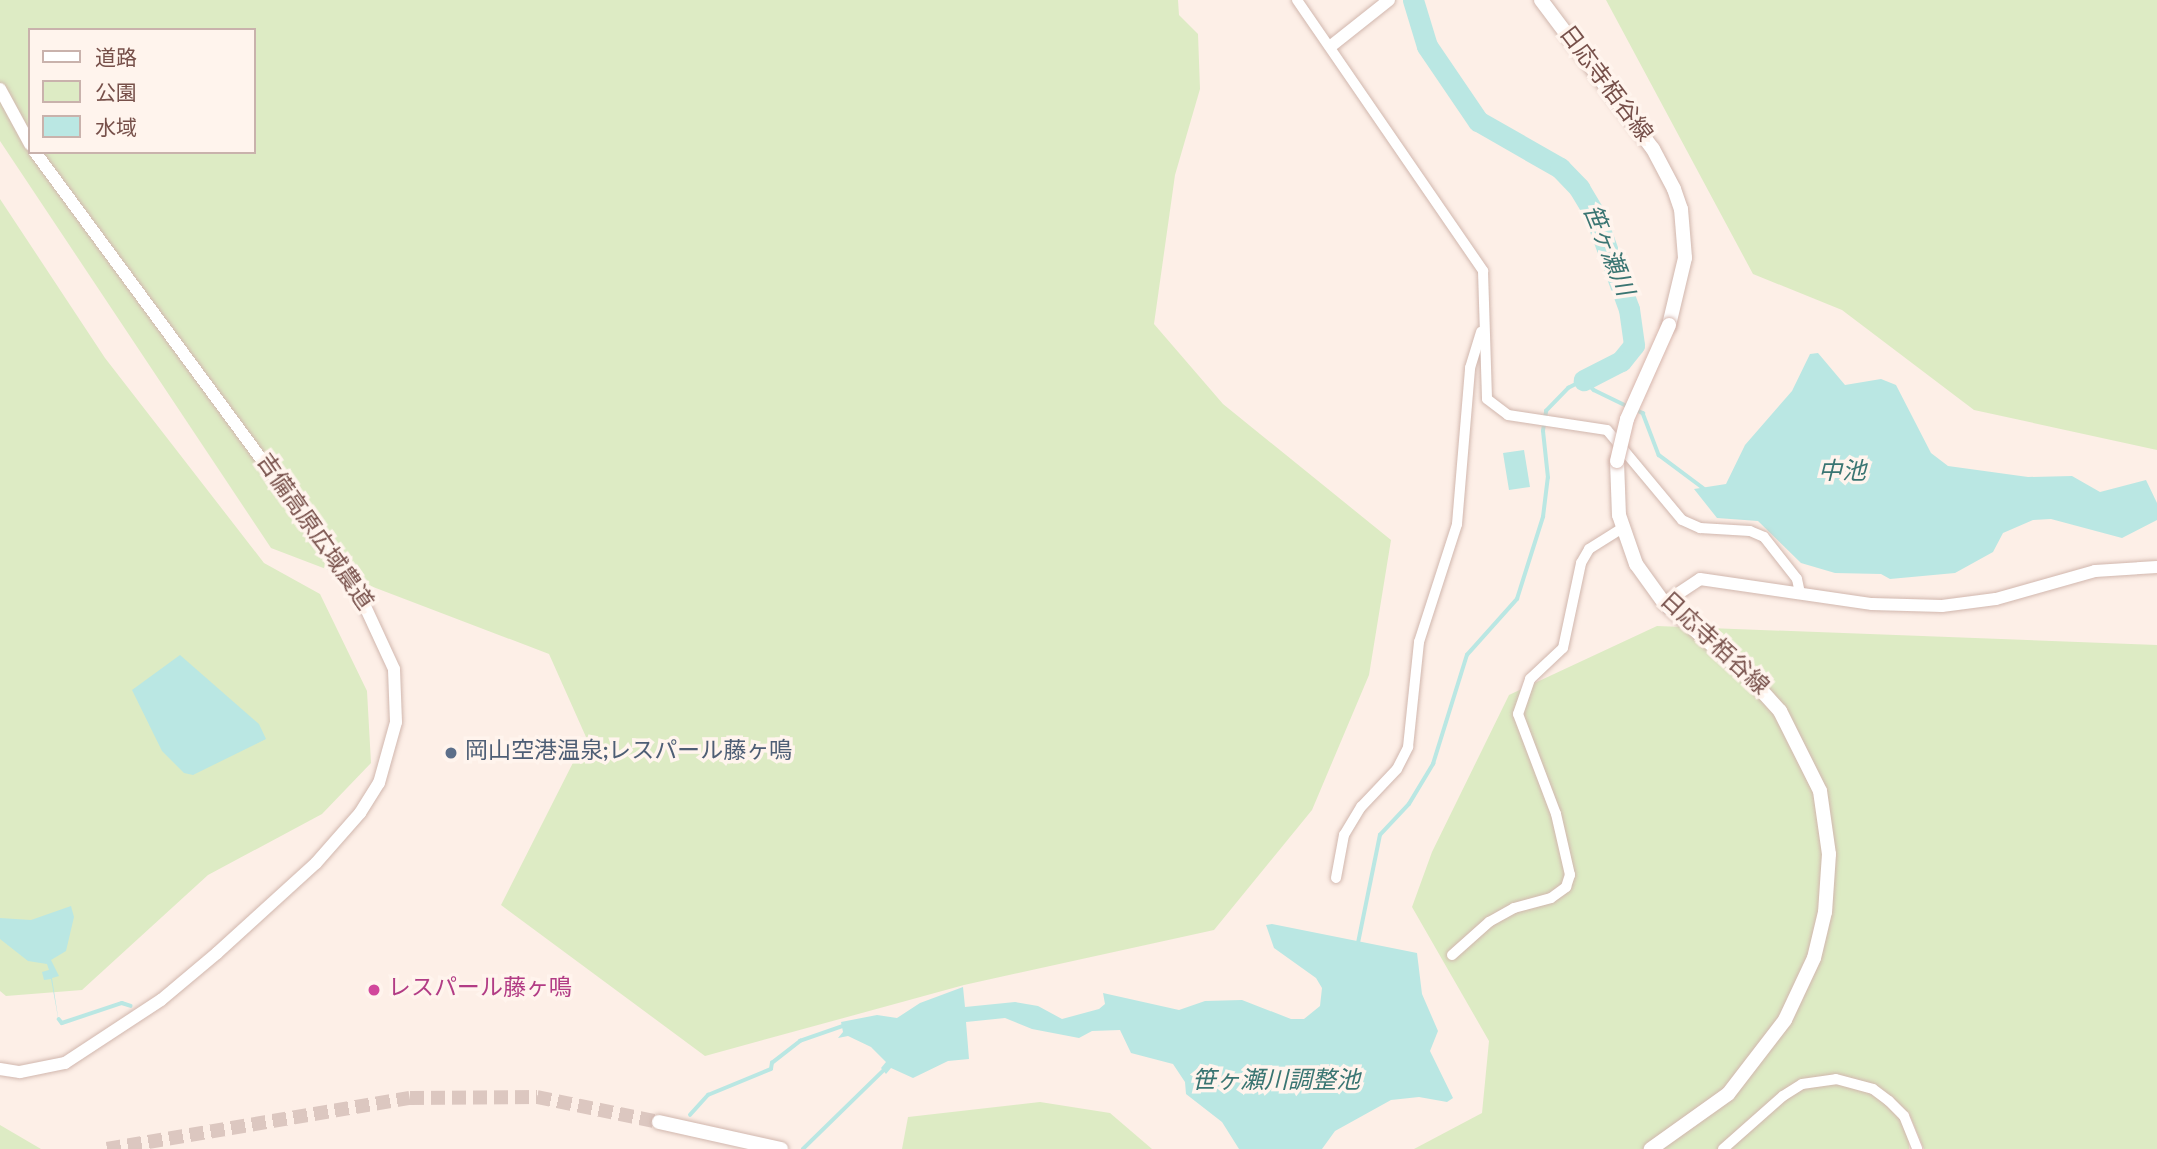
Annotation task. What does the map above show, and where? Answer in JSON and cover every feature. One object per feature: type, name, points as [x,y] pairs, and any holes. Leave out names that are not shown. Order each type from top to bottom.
[{"type":"main road","name":"日応寺栢谷線","points":[[1541,0],[1653,149],[1674,189],[1681,209],[1685,258],[1669,325],[1627,419],[1617,461],[1622,528],[1636,564],[1664,603],[1751,679],[1796,736],[1820,791],[1827,823],[1829,883],[1814,958],[1768,1048],[1705,1114],[1651,1149]]},
{"type":"main road","points":[[659,1122],[781,1149]]},
{"type":"street","points":[[1297,0],[1483,271],[1487,399],[1508,415],[1607,430],[1690,525],[1750,531],[1764,537],[1797,579],[1800,593]]},
{"type":"street","points":[[1331,46],[1389,0]]},
{"type":"street","points":[[0,89],[28,140]]},
{"type":"street","name":"吉備高原広域農道","points":[[0,1069],[43,1070],[65,1063],[161,1000],[218,953],[316,863],[360,813],[379,783],[396,722],[394,669],[357,589],[35,154]]},
{"type":"street","points":[[1336,878],[1344,835],[1360,807],[1397,769],[1408,747],[1419,642],[1457,524],[1470,368],[1484,321]]},
{"type":"street","points":[[1452,955],[1489,922],[1514,908],[1550,898],[1566,887],[1570,875],[1556,814],[1518,714],[1530,679],[1563,648],[1581,563],[1589,549],[1622,528]]},
{"type":"street","points":[[1664,603],[1700,579],[1872,604],[1942,606],[1996,598],[2095,570],[2157,568]]},
{"type":"street","points":[[1723,1149],[1783,1096],[1802,1084],[1836,1079],[1873,1089],[1889,1101],[1904,1116],[1917,1149]]},
{"type":"green space","points":[[0,0],[1178,0],[1179,15],[1198,34],[1200,89],[1175,175],[1154,324],[1223,404],[1391,540],[1369,675],[1312,810],[1214,930],[964,985],[705,1056],[501,905],[586,737],[549,654],[271,548],[0,141]]},
{"type":"green space","points":[[1606,0],[2157,0],[2157,450],[1974,410],[1842,310],[1753,274]]},
{"type":"green space","points":[[0,199],[105,358],[264,563],[320,594],[367,691],[371,763],[322,814],[208,875],[82,990],[6,996],[0,991]]},
{"type":"green space","points":[[1657,626],[2157,645],[2157,1149],[1924,1149],[1908,1111],[1909,1149],[1414,1149],[1482,1113],[1489,1041],[1412,907],[1432,852],[1509,695]]},
{"type":"green space","points":[[1040,1102],[1110,1113],[1152,1149],[902,1149],[908,1117]]},
{"type":"green space","points":[[0,1125],[41,1149],[0,1149]]},
{"type":"water","name":"中池","points":[[1818,353],[1845,385],[1881,379],[1896,385],[1931,453],[1948,466],[2028,477],[2072,476],[2100,492],[2146,480],[2157,503],[2157,520],[2122,538],[2051,519],[2033,520],[2003,533],[1993,552],[1955,573],[1890,579],[1881,574],[1835,573],[1801,563],[1758,521],[1717,518],[1694,489],[1726,484],[1745,445],[1792,391],[1810,354]]},
{"type":"water","points":[[1524,450],[1530,487],[1509,490],[1503,453]]},
{"type":"water","points":[[180,655],[259,724],[266,739],[193,775],[184,773],[162,751],[132,690]]},
{"type":"water","points":[[71,906],[74,917],[66,951],[51,960],[59,976],[52,978],[59,1023],[51,979],[44,980],[42,972],[49,970],[47,964],[28,961],[0,939],[0,918],[31,920]]},
{"type":"water","name":"笹ヶ瀬川調整池","points":[[1266,925],[1417,953],[1422,994],[1438,1031],[1430,1051],[1453,1098],[1447,1102],[1419,1097],[1391,1100],[1335,1131],[1322,1149],[1239,1149],[1222,1122],[1186,1094],[1185,1082],[1173,1064],[1131,1053],[1120,1030],[1092,1031],[1079,1038],[1032,1029],[1005,1018],[966,1022],[969,1059],[948,1061],[913,1078],[891,1068],[886,1074],[881,1068],[886,1062],[871,1047],[848,1036],[838,1038],[843,1032],[841,1022],[877,1015],[897,1018],[920,1003],[963,987],[965,1007],[1015,1002],[1038,1006],[1062,1019],[1099,1009],[1105,1004],[1103,993],[1179,1010],[1205,1001],[1242,1000],[1291,1019],[1304,1019],[1320,1006],[1322,988],[1316,978],[1274,948]]},
{"type":"waterway","name":"笹ヶ瀬川","points":[[1413,0],[1427,46],[1478,121],[1560,168],[1579,188],[1594,213],[1629,309],[1634,345],[1621,361],[1584,380]]},
{"type":"waterway","points":[[1358,943],[1380,835],[1409,804],[1433,764],[1467,655],[1517,599],[1543,517],[1548,478],[1543,431],[1546,411],[1568,388],[1584,380],[1594,390],[1629,407]]},
{"type":"waterway","points":[[1636,410],[1643,413],[1659,455],[1706,490]]},
{"type":"waterway","points":[[59,1019],[62,1023],[122,1003],[131,1006]]},
{"type":"waterway","points":[[690,1115],[708,1095],[771,1069],[772,1063],[800,1041],[843,1026]]},
{"type":"waterway","points":[[803,1149],[884,1070]]},
{"type":"tunnel","points":[[107,1149],[410,1098],[537,1097],[659,1122]]},
{"type":"place","name":"岡山空港温泉;レスパール藤ヶ鳴","points":[[451,753]]},
{"type":"place","name":"レスパール藤ヶ鳴","points":[[374,990]]}]
